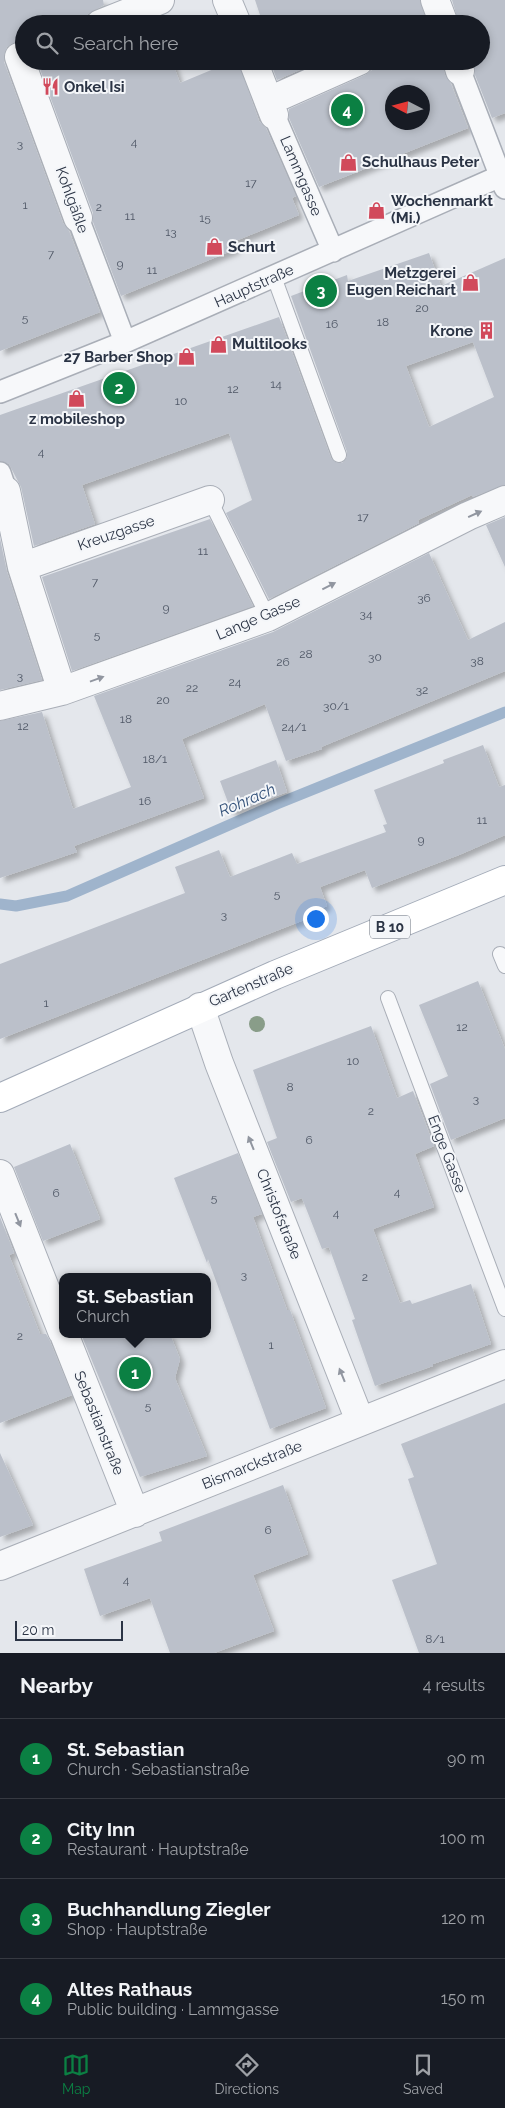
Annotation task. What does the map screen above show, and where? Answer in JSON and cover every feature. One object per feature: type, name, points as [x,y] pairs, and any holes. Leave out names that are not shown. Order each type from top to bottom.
[{"type":"main road","name":"Gartenstraße","points":[[0,1098],[200,1007],[505,880]]},
{"type":"street","points":[[122,15],[160,0]]},
{"type":"street","points":[[227,0],[233,15]]},
{"type":"street","points":[[436,0],[441,15]]},
{"type":"street","name":"Kohlgäßle","points":[[19,70],[125,342]]},
{"type":"street","name":"Lammgasse","points":[[257,70],[333,251]]},
{"type":"street","points":[[272,108],[342,70]]},
{"type":"street","points":[[460,70],[503,180]]},
{"type":"street","name":"Hauptstraße","points":[[0,392],[125,342],[333,251],[503,180]]},
{"type":"street","points":[[3,482],[22,566],[62,691]]},
{"type":"street","name":"Kreuzgasse","points":[[22,566],[210,500]]},
{"type":"street","name":"Lange Gasse","points":[[0,706],[62,691],[268,617],[468,516],[505,500]]},
{"type":"street","name":"Christofstraße","points":[[200,1007],[219,1063],[360,1421]]},
{"type":"street","name":"Sebastianstraße","points":[[0,1174],[59,1323]]},
{"type":"street","name":"Sebastianstraße","points":[[65,1338],[135,1513]]},
{"type":"street","name":"Bismarckstraße","points":[[0,1566],[505,1364]]},
{"type":"lane","points":[[274,277],[339,455]]},
{"type":"lane","points":[[210,500],[268,617]]},
{"type":"lane","name":"Enge Gasse","points":[[388,998],[505,1309]]},
{"type":"building","points":[[0,0],[103,0],[104,5],[88,15],[15,15],[15,43],[7,47],[4,55],[4,62],[63,223],[69,231],[100,312],[0,351]]},
{"type":"building","points":[[255,0],[420,0],[424,15],[260,15]]},
{"type":"building","points":[[452,0],[505,0],[505,113],[492,118],[475,75],[474,70],[490,70],[490,15],[456,15]]},
{"type":"building","points":[[40,70],[175,70],[180,83],[211,70],[241,70],[259,121],[266,128],[296,196],[292,198],[299,215],[233,242],[236,249],[121,296],[93,222],[93,213]]},
{"type":"building","points":[[273,70],[300,70],[277,80]]},
{"type":"building","points":[[372,70],[444,70],[468,128],[319,187],[289,118],[289,109],[365,75]]},
{"type":"building","points":[[429,253],[441,286],[505,258],[505,485],[472,497],[472,495],[418,520],[419,523],[269,599],[226,513],[252,500],[229,433],[82,485],[95,524],[34,546],[21,487],[9,464],[0,461],[0,415],[279,317],[331,458],[337,463],[342,463],[347,457],[347,452],[291,296],[347,275],[348,281]],"holes":[[[473,342],[494,397],[429,427],[406,366]]]},
{"type":"building","points":[[505,517],[505,567],[486,525]]},
{"type":"building","points":[[210,519],[253,606],[72,671],[42,577]]},
{"type":"building","points":[[0,538],[7,572],[42,680],[0,690]]},
{"type":"building","points":[[429,553],[468,640],[505,622],[505,671],[321,747],[322,749],[286,761],[265,704],[182,739],[204,798],[74,846],[77,852],[0,878],[0,721],[42,712],[73,809],[131,787],[94,696],[273,632]]},
{"type":"building","points":[[483,745],[499,787],[505,785],[505,835],[459,855],[372,888],[365,870],[320,887],[327,906],[315,911],[317,915],[0,1039],[0,964],[185,893],[175,867],[219,850],[230,877],[292,853],[297,864],[386,832],[383,825],[387,824],[374,790],[444,763],[443,760]]},
{"type":"building","points":[[276,760],[287,792],[232,813],[220,781]]},
{"type":"building","points":[[478,981],[505,1049],[505,1118],[451,1140],[430,1084],[448,1076],[419,1005]]},
{"type":"building","points":[[371,1026],[397,1098],[413,1091],[434,1146],[415,1154],[434,1207],[373,1229],[400,1303],[410,1300],[412,1304],[471,1284],[491,1344],[375,1386],[352,1320],[355,1319],[329,1247],[322,1249],[302,1198],[291,1202],[267,1142],[277,1138],[253,1070]]},
{"type":"building","points":[[70,1144],[100,1219],[43,1241],[14,1167]]},
{"type":"building","points":[[238,1153],[262,1214],[253,1217],[326,1408],[270,1429],[208,1259],[207,1263],[174,1178]]},
{"type":"building","points":[[0,1217],[14,1253],[9,1255],[40,1334],[46,1334],[49,1339],[72,1395],[0,1423]]},
{"type":"building","points":[[83,1338],[172,1338],[180,1359],[175,1378],[207,1456],[140,1477]]},
{"type":"building","points":[[505,1403],[505,1653],[419,1653],[392,1580],[437,1564],[408,1479],[414,1477],[401,1444]]},
{"type":"building","points":[[0,1453],[33,1525],[0,1537]]},
{"type":"building","points":[[283,1485],[308,1554],[253,1575],[274,1631],[214,1653],[170,1653],[150,1598],[100,1616],[84,1569],[162,1541],[159,1532]]},
{"type":"waterway","name":"Rohrach","points":[[0,904],[16,906],[67,896],[277,804],[505,712]]},
{"type":"place","name":"Onkel Isi","points":[[50,87]]},
{"type":"place","name":"Altes Rathaus","points":[[347,110]]},
{"type":"place","name":"Schulhaus Peter","points":[[348,162]]},
{"type":"place","name":"Wochenmarkt (Mi.)","points":[[377,210]]},
{"type":"place","name":"Schurt","points":[[214,247]]},
{"type":"place","name":"Metzgerei Eugen Reichart","points":[[470,282]]},
{"type":"place","name":"Buchhandlung Ziegler","points":[[321,291]]},
{"type":"place","name":"Krone","points":[[487,331]]},
{"type":"place","name":"Multilooks","points":[[218,344]]},
{"type":"place","name":"27 Barber Shop","points":[[187,357]]},
{"type":"place","name":"City Inn","points":[[119,388]]},
{"type":"place","name":"z mobileshop","points":[[77,398]]},
{"type":"place","name":"St. Sebastian","points":[[135,1373]]}]
